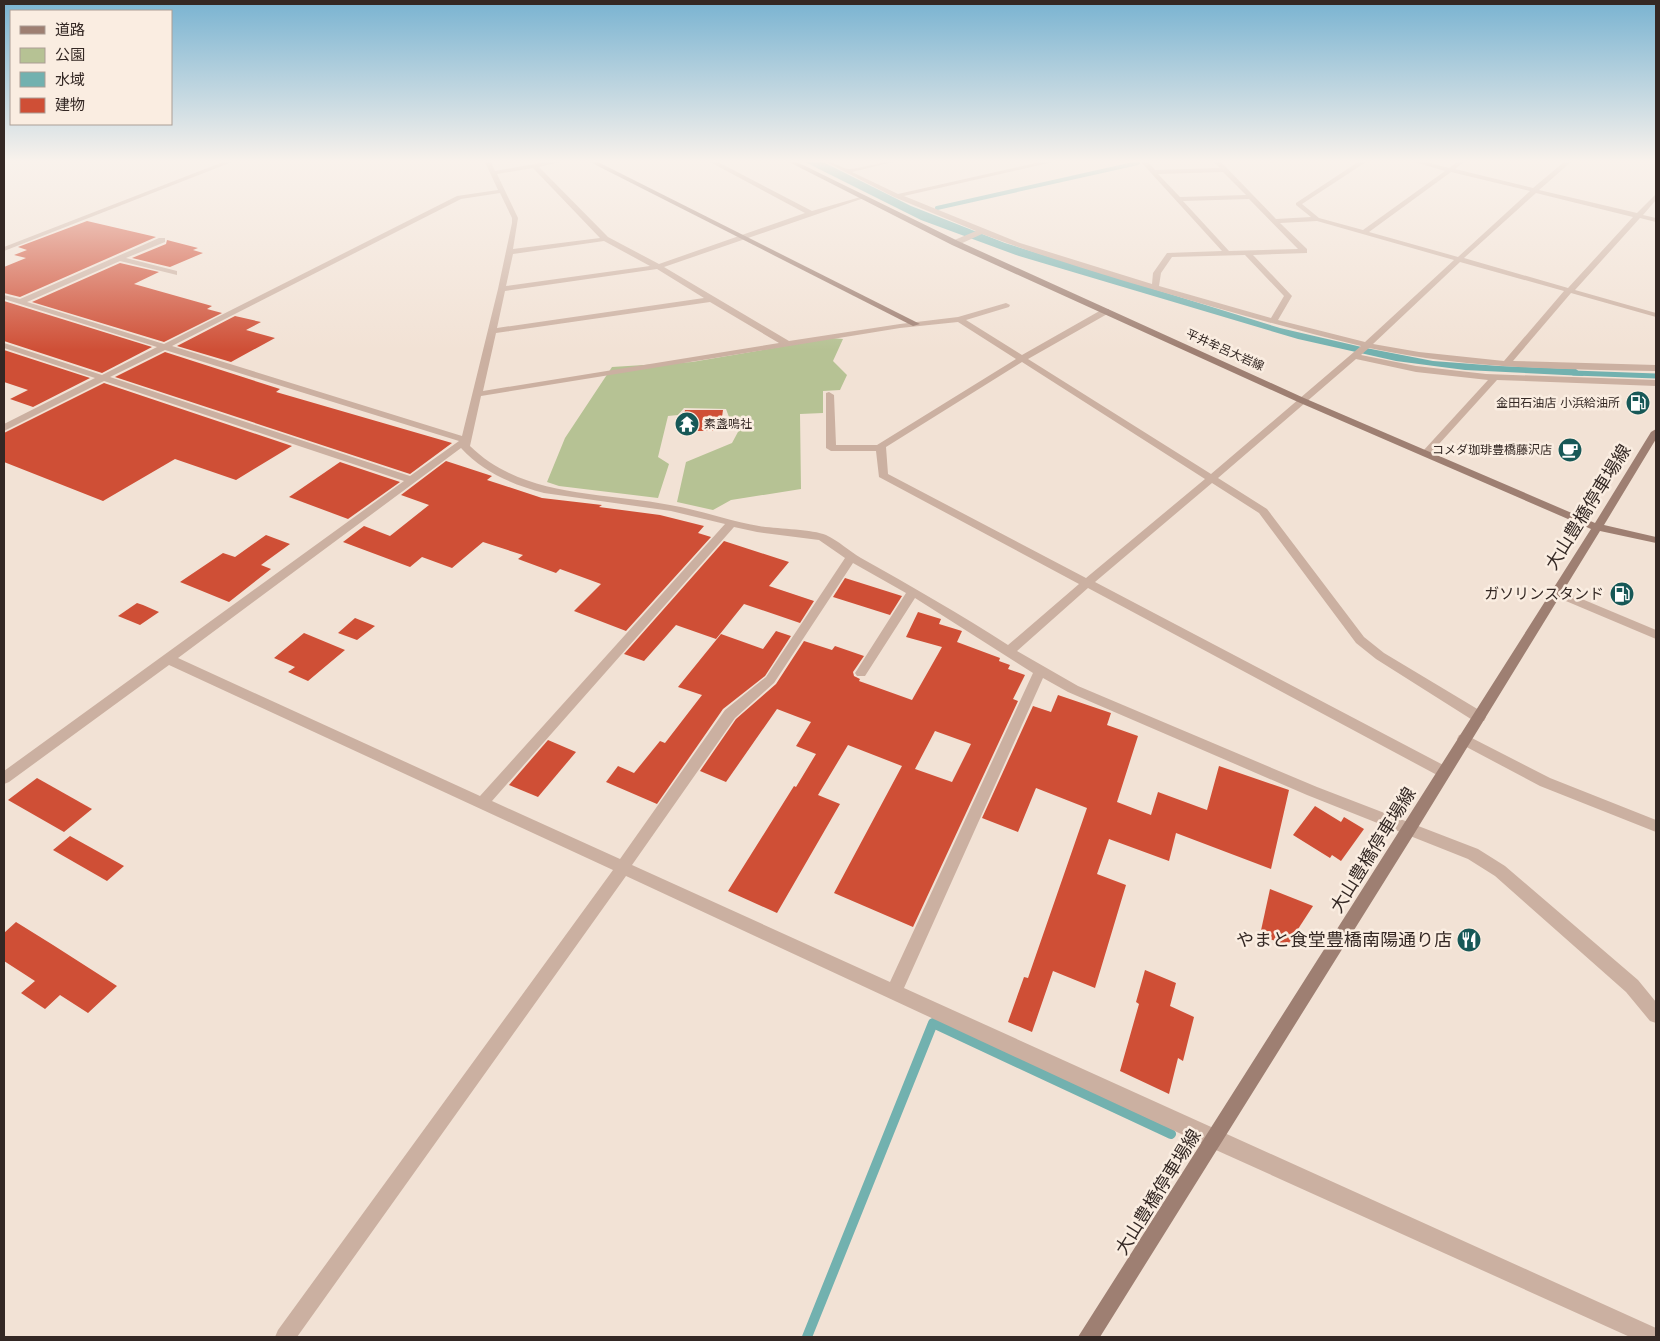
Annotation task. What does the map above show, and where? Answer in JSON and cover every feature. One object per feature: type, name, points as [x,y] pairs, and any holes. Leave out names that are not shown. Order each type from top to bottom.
[{"type":"main road","points":[[715,225],[916,324]]},
{"type":"main road","name":"平井牟呂大岩線","points":[[919,225],[955,243],[1301,400],[1596,526],[1656,540]]},
{"type":"main road","name":"大山豊橋停車場線","points":[[1088,1337],[1408,830],[1442,771],[1558,592],[1596,526],[1656,432]]},
{"type":"street","points":[[4,249],[67,225]]},
{"type":"street","points":[[4,428],[403,225]]},
{"type":"street","points":[[514,225],[502,289],[465,447],[490,468],[530,486],[554,492],[671,508],[788,535],[822,538],[838,546],[851,557],[913,592],[1040,671],[1073,689],[1312,791],[1473,854],[1500,871],[1632,986],[1656,1015]]},
{"type":"street","points":[[591,225],[605,239],[658,267],[787,344]]},
{"type":"street","points":[[502,289],[658,267],[779,225]]},
{"type":"street","points":[[966,225],[1040,252],[1155,288],[1273,322],[1366,345],[1419,355],[1506,364],[1656,368]]},
{"type":"street","points":[[1202,225],[1228,254]]},
{"type":"street","points":[[1155,288],[1157,273],[1170,256],[1304,251],[1278,225]]},
{"type":"street","points":[[1337,225],[1656,315]]},
{"type":"street","points":[[1364,232],[1374,225]]},
{"type":"street","points":[[1009,652],[1085,584],[1366,345],[1496,225]]},
{"type":"street","points":[[1506,364],[1629,225]]},
{"type":"street","points":[[955,243],[982,231]]},
{"type":"street","points":[[510,252],[605,239]]},
{"type":"street","points":[[20,302],[162,240]]},
{"type":"street","points":[[1246,253],[1288,296],[1273,322]]},
{"type":"street","points":[[120,259],[174,273]]},
{"type":"street","points":[[4,297],[466,440]]},
{"type":"street","points":[[492,331],[712,299]]},
{"type":"street","points":[[478,394],[787,344],[959,319],[1006,305]]},
{"type":"street","points":[[1106,311],[1021,360],[881,446],[883,475],[1085,584],[1442,771]]},
{"type":"street","points":[[959,319],[1021,360],[1054,378],[1263,511],[1360,640],[1380,656],[1478,717]]},
{"type":"street","points":[[4,344],[411,480]]},
{"type":"street","points":[[1353,356],[1416,369],[1494,378],[1656,383]]},
{"type":"street","points":[[1426,453],[1494,378]]},
{"type":"street","points":[[829,395],[831,448],[881,448]]},
{"type":"street","points":[[4,778],[466,440]]},
{"type":"street","points":[[481,804],[732,523]]},
{"type":"street","points":[[285,1337],[623,868],[628,858],[730,714],[770,680],[851,557]]},
{"type":"street","points":[[861,673],[913,592]]},
{"type":"street","points":[[1558,592],[1656,635]]},
{"type":"street","points":[[168,659],[1214,1139],[1653,1337]]},
{"type":"street","points":[[894,991],[1040,671]]},
{"type":"street","points":[[1464,739],[1545,782],[1656,826]]},
{"type":"green space","name":"素盞鳴社","points":[[832,338],[843,339],[833,361],[847,375],[840,390],[823,391],[823,413],[800,414],[801,489],[731,500],[713,510],[677,502],[686,462],[732,443],[745,419],[729,417],[726,409],[684,408],[678,415],[668,416],[658,457],[669,464],[658,498],[559,486],[547,482],[565,438],[612,367],[692,362]]},
{"type":"water","points":[[933,225],[958,225],[1005,243],[1280,328],[1433,361],[1576,369],[1584,376],[1465,370],[1396,361],[1298,339],[1019,256]]},
{"type":"building","points":[[77,225],[102,225],[156,237],[20,297],[4,293],[4,267],[26,258],[14,255],[27,250],[18,247]]},
{"type":"building","points":[[167,240],[198,248],[193,250],[203,253],[170,267],[132,258],[166,244]]},
{"type":"building","points":[[120,263],[159,272],[134,284],[212,306],[207,309],[222,313],[164,342],[32,302]]},
{"type":"building","points":[[4,301],[152,347],[102,373],[4,341]]},
{"type":"building","points":[[235,316],[261,322],[246,330],[275,338],[231,362],[177,346]]},
{"type":"building","points":[[4,350],[90,378],[33,407],[10,399],[28,390],[4,382]]},
{"type":"building","points":[[165,352],[280,389],[276,392],[452,443],[410,474],[115,377]]},
{"type":"building","points":[[104,383],[292,446],[236,480],[175,459],[103,501],[4,462],[4,433]]},
{"type":"building","points":[[685,410],[723,410],[720,431],[681,431]]},
{"type":"building","points":[[446,461],[492,476],[487,480],[542,498],[602,505],[599,507],[660,515],[704,526],[698,533],[711,537],[626,631],[574,611],[601,584],[560,569],[556,573],[518,559],[523,555],[483,542],[452,568],[422,557],[410,567],[343,542],[364,526],[390,536],[429,505],[401,495]]},
{"type":"building","points":[[340,462],[400,482],[348,519],[289,497]]},
{"type":"building","points":[[266,535],[290,544],[261,565],[271,569],[229,602],[180,582],[223,553],[235,557]]},
{"type":"building","points":[[724,541],[789,562],[769,586],[814,601],[800,623],[744,604],[716,639],[676,625],[644,661],[624,654]]},
{"type":"building","points":[[845,578],[902,596],[890,615],[833,597]]},
{"type":"building","points":[[137,603],[159,612],[140,625],[118,616]]},
{"type":"building","points":[[918,612],[941,619],[939,624],[962,631],[957,642],[1000,658],[999,661],[1010,665],[1008,669],[1025,675],[1013,699],[1018,701],[913,927],[834,893],[902,766],[848,745],[818,795],[840,804],[777,913],[728,891],[816,754],[796,746],[811,722],[777,709],[726,782],[700,771],[736,719],[776,684],[804,641],[832,650],[835,646],[864,656],[853,672],[854,676],[860,679],[859,681],[912,700],[942,647],[906,637]],"holes":[[[935,731],[971,744],[952,782],[915,769]]]},
{"type":"building","points":[[355,618],[375,626],[357,640],[338,633]]},
{"type":"building","points":[[776,631],[791,636],[765,676],[723,709],[657,804],[606,782],[618,766],[634,773],[660,741],[665,743],[702,695],[678,687],[721,634],[763,649]]},
{"type":"building","points":[[304,633],[345,650],[308,681],[288,672],[295,667],[274,658]]},
{"type":"building","points":[[1058,695],[1111,713],[1107,725],[1138,736],[1117,802],[1151,815],[1158,792],[1207,810],[1219,766],[1289,790],[1271,869],[1176,833],[1169,861],[1109,839],[1097,874],[1126,885],[1095,988],[1053,971],[1032,1032],[1008,1022],[1024,977],[1028,978],[1087,808],[1036,788],[1018,832],[982,818],[1033,706],[1051,712]]},
{"type":"building","points":[[548,740],[576,752],[538,797],[509,785]]},
{"type":"building","points":[[37,778],[92,809],[64,832],[8,800]]},
{"type":"building","points":[[1315,806],[1341,822],[1344,817],[1364,829],[1341,861],[1332,855],[1330,858],[1293,835]]},
{"type":"building","points":[[70,836],[124,866],[107,881],[53,850]]},
{"type":"building","points":[[1270,889],[1313,906],[1287,946],[1260,935]]},
{"type":"building","points":[[16,922],[117,986],[88,1013],[60,995],[45,1009],[21,993],[35,981],[4,961],[4,933]]},
{"type":"building","points":[[1145,970],[1176,983],[1170,1006],[1194,1017],[1183,1061],[1178,1058],[1169,1094],[1120,1071],[1139,1004],[1136,1002]]},
{"type":"waterway","points":[[1574,373],[1656,376]]},
{"type":"waterway","points":[[807,1337],[933,1023],[1171,1134]]},
{"type":"place","name":"金田石油店 小浜給油所","points":[[1638,403]]},
{"type":"place","name":"素盞鳴社","points":[[687,424]]},
{"type":"place","name":"コメダ珈琲豊橋藤沢店","points":[[1570,450]]},
{"type":"place","name":"ガソリンスタンド","points":[[1622,594]]},
{"type":"place","name":"やまと食堂豊橋南陽通り店","points":[[1469,940]]}]
